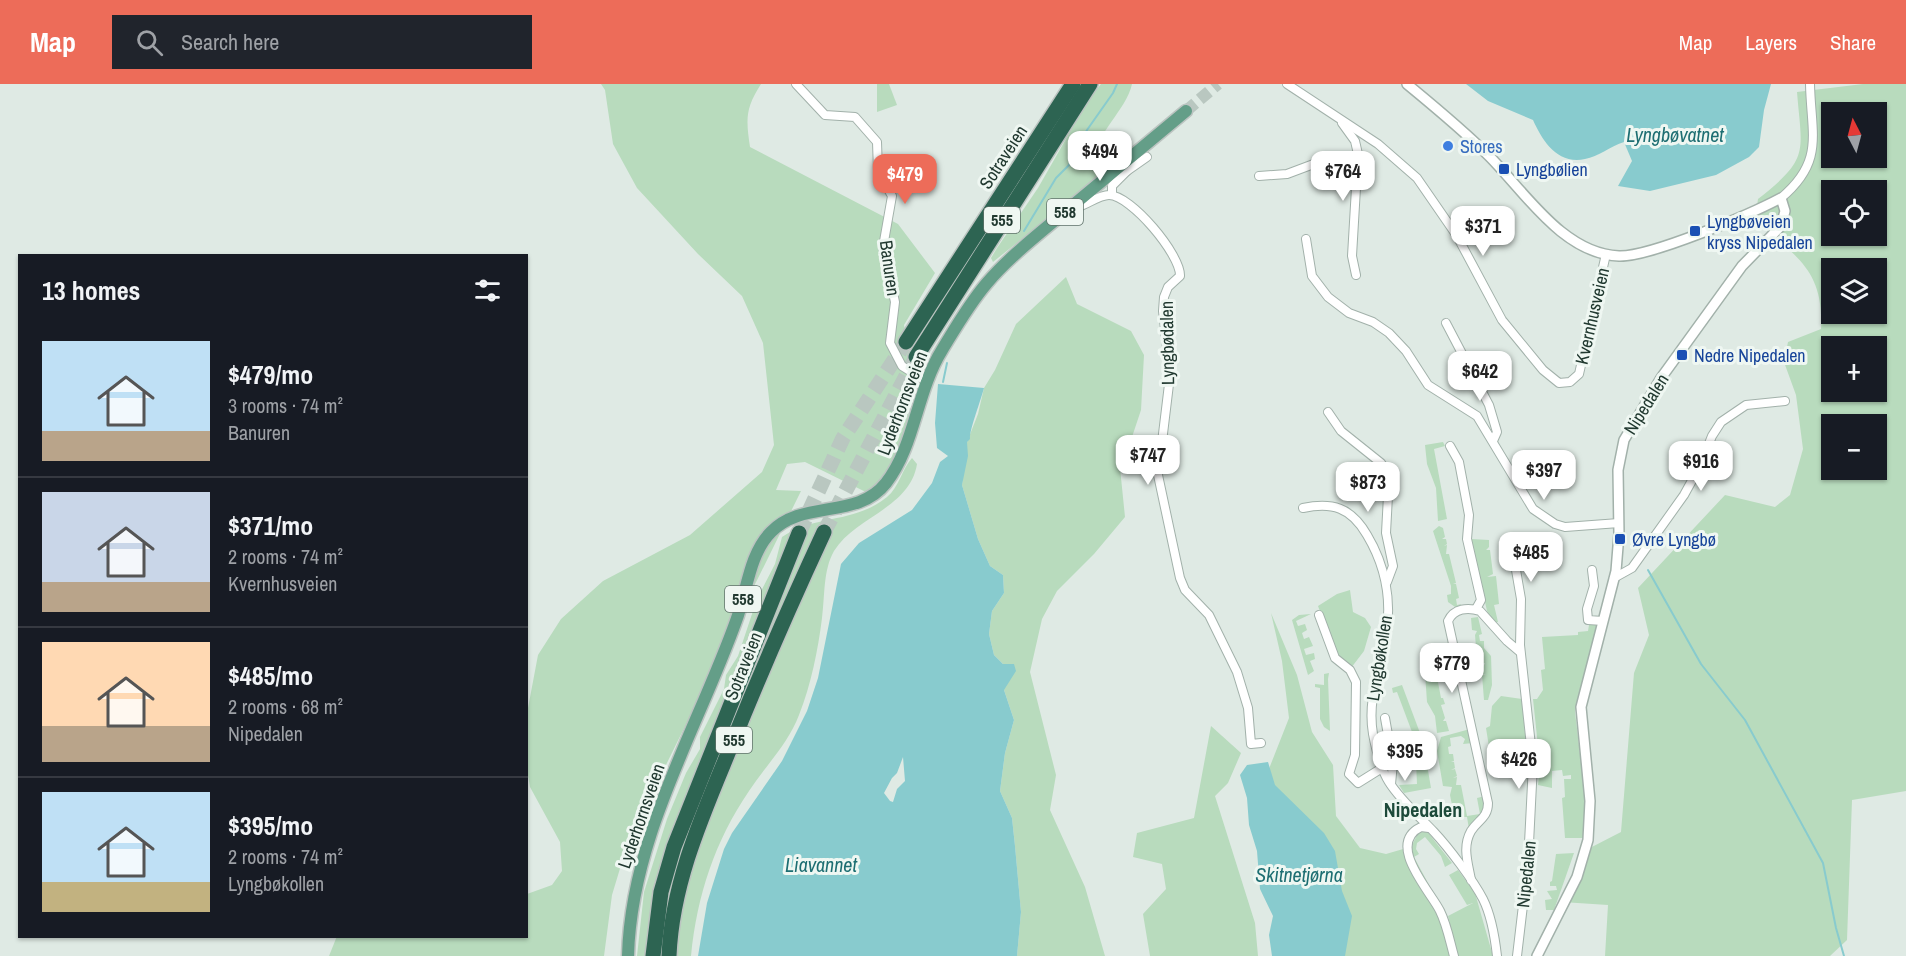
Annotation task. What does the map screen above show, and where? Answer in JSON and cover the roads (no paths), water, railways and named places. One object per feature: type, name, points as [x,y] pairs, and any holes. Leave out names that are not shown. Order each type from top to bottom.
[{"type":"highway","name":"Sotraveien","points":[[906,342],[1073,84]]},
{"type":"highway","name":"Sotraveien","points":[[916,357],[1090,84]]},
{"type":"highway","name":"Sotraveien","points":[[669,956],[677,895],[690,851],[783,619],[824,532]]},
{"type":"highway","name":"Sotraveien","points":[[653,956],[661,892],[674,847],[798,533]]},
{"type":"main road","name":"Lyderhornsveien","points":[[628,956],[633,902],[648,844],[736,622],[761,545],[774,529],[790,517],[858,504],[881,489],[893,473],[905,447],[926,381],[943,349],[986,285],[1012,257],[1075,204],[1124,168],[1185,111]]},
{"type":"street","name":"Banuren","points":[[796,84],[825,115],[855,117],[877,142],[878,171],[892,196],[883,247],[895,302],[891,343],[902,366],[926,381]]},
{"type":"street","name":"Kvernhusveien","points":[[1287,84],[1378,144],[1417,178],[1464,247],[1498,314],[1543,370],[1559,383],[1570,382],[1579,374],[1606,254]]},
{"type":"street","points":[[1407,84],[1488,154],[1527,201],[1552,224],[1587,246],[1606,254],[1629,255],[1658,247],[1748,214],[1781,198],[1801,178],[1814,148],[1810,84]]},
{"type":"street","points":[[1339,120],[1355,141],[1358,158],[1352,256],[1356,275]]},
{"type":"street","points":[[1075,204],[1078,207],[1112,195],[1112,186],[1124,168],[1147,158]]},
{"type":"street","points":[[1259,176],[1287,174],[1319,162],[1342,164],[1358,158]]},
{"type":"street","name":"Lyngbødalen","points":[[1112,195],[1131,207],[1160,235],[1175,255],[1180,270],[1178,279],[1168,288],[1164,297],[1163,311],[1170,376],[1158,475],[1183,587],[1203,608],[1215,626],[1237,672],[1248,708],[1251,744],[1261,744]]},
{"type":"street","name":"Nipedalen","points":[[1537,956],[1577,877],[1588,840],[1590,801],[1581,707],[1614,578],[1619,523],[1619,456],[1629,429],[1661,378],[1742,266],[1781,226],[1785,211],[1781,198]]},
{"type":"street","points":[[1306,239],[1312,276],[1328,297],[1349,314],[1373,322],[1389,333],[1406,351],[1428,385],[1472,412],[1493,441],[1528,504],[1549,521],[1575,528],[1619,523]]},
{"type":"street","points":[[1446,323],[1488,405],[1497,432],[1493,441]]},
{"type":"street","points":[[1614,578],[1632,568],[1684,495],[1721,422],[1746,405],[1785,401]]},
{"type":"street","name":"Lyngbøkollen","points":[[1328,412],[1341,431],[1381,463],[1389,477],[1386,533],[1393,566],[1387,582],[1386,631],[1374,685],[1371,715],[1375,745],[1382,768],[1391,785],[1430,828],[1472,882],[1485,903],[1497,956]]},
{"type":"street","points":[[1450,446],[1459,462],[1469,515],[1467,539],[1481,600],[1476,609]]},
{"type":"street","name":"Lyngbøkollen","points":[[1303,508],[1330,504],[1351,514],[1369,538],[1387,582]]},
{"type":"street","name":"Nipedalen","points":[[1511,541],[1521,599],[1520,652],[1533,774],[1528,863],[1517,956]]},
{"type":"street","points":[[1592,570],[1594,586],[1587,609],[1588,620],[1603,621]]},
{"type":"street","points":[[1472,882],[1466,846],[1471,832],[1487,814],[1488,803],[1461,673],[1447,626],[1452,614],[1466,609],[1476,609],[1484,614],[1507,641],[1520,652]]},
{"type":"street","name":"Lyngbøkollen","points":[[1319,615],[1335,658],[1350,670],[1356,682],[1355,755],[1350,774],[1358,783],[1382,768]]},
{"type":"street","name":"Lyngbøkollen","points":[[1385,718],[1393,763],[1391,785]]},
{"type":"street","points":[[1430,828],[1421,827],[1415,830],[1408,847],[1409,861],[1441,912],[1454,956]]},
{"type":"water","name":"Lyngbøvatnet","points":[[1466,84],[1771,84],[1764,110],[1759,147],[1749,157],[1716,175],[1650,191],[1618,186],[1632,161],[1624,142],[1590,158],[1575,160],[1566,158],[1546,143],[1533,120],[1488,101]]},
{"type":"water","name":"Liavannet","points":[[938,384],[984,388],[970,439],[967,442],[968,456],[962,485],[978,539],[990,566],[1003,575],[1004,593],[992,611],[989,634],[994,655],[1003,664],[1014,664],[1016,671],[1004,690],[1014,720],[1005,753],[1000,791],[1012,818],[1015,846],[1021,912],[1017,956],[698,956],[707,903],[724,849],[732,833],[782,761],[807,711],[818,678],[841,564],[859,543],[912,510],[932,483],[940,462],[948,456],[937,448],[935,423]],"holes":[[[903,757],[905,781],[897,789],[893,802],[890,801],[884,793],[897,773]]]},
{"type":"water","name":"Skitnetjørna","points":[[1268,762],[1275,785],[1324,833],[1335,851],[1342,891],[1352,916],[1345,956],[1272,956],[1269,935],[1273,916],[1260,889],[1257,851],[1249,825],[1247,798],[1240,775],[1247,765]]},
{"type":"waterway","points":[[1024,231],[1056,178],[1069,165],[1087,130],[1117,84]]},
{"type":"waterway","points":[[943,382],[947,363]]},
{"type":"waterway","points":[[1648,570],[1701,664],[1745,720],[1823,863],[1844,956]]},
{"type":"tunnel","points":[[1186,111],[1218,84]]},
{"type":"tunnel","points":[[799,533],[843,438],[906,342]]},
{"type":"tunnel","points":[[824,532],[916,357]]},
{"type":"place","name":"Stores","points":[[1448,146]]},
{"type":"place","name":"Lyngbølien","points":[[1504,169]]},
{"type":"place","name":"Lyngbøveien kryss Nipedalen","points":[[1695,231]]},
{"type":"place","name":"Nedre Nipedalen","points":[[1682,355]]},
{"type":"place","name":"Øvre Lyngbø","points":[[1620,539]]},
{"type":"district","name":"Nipedalen","points":[[1423,809]]}]
